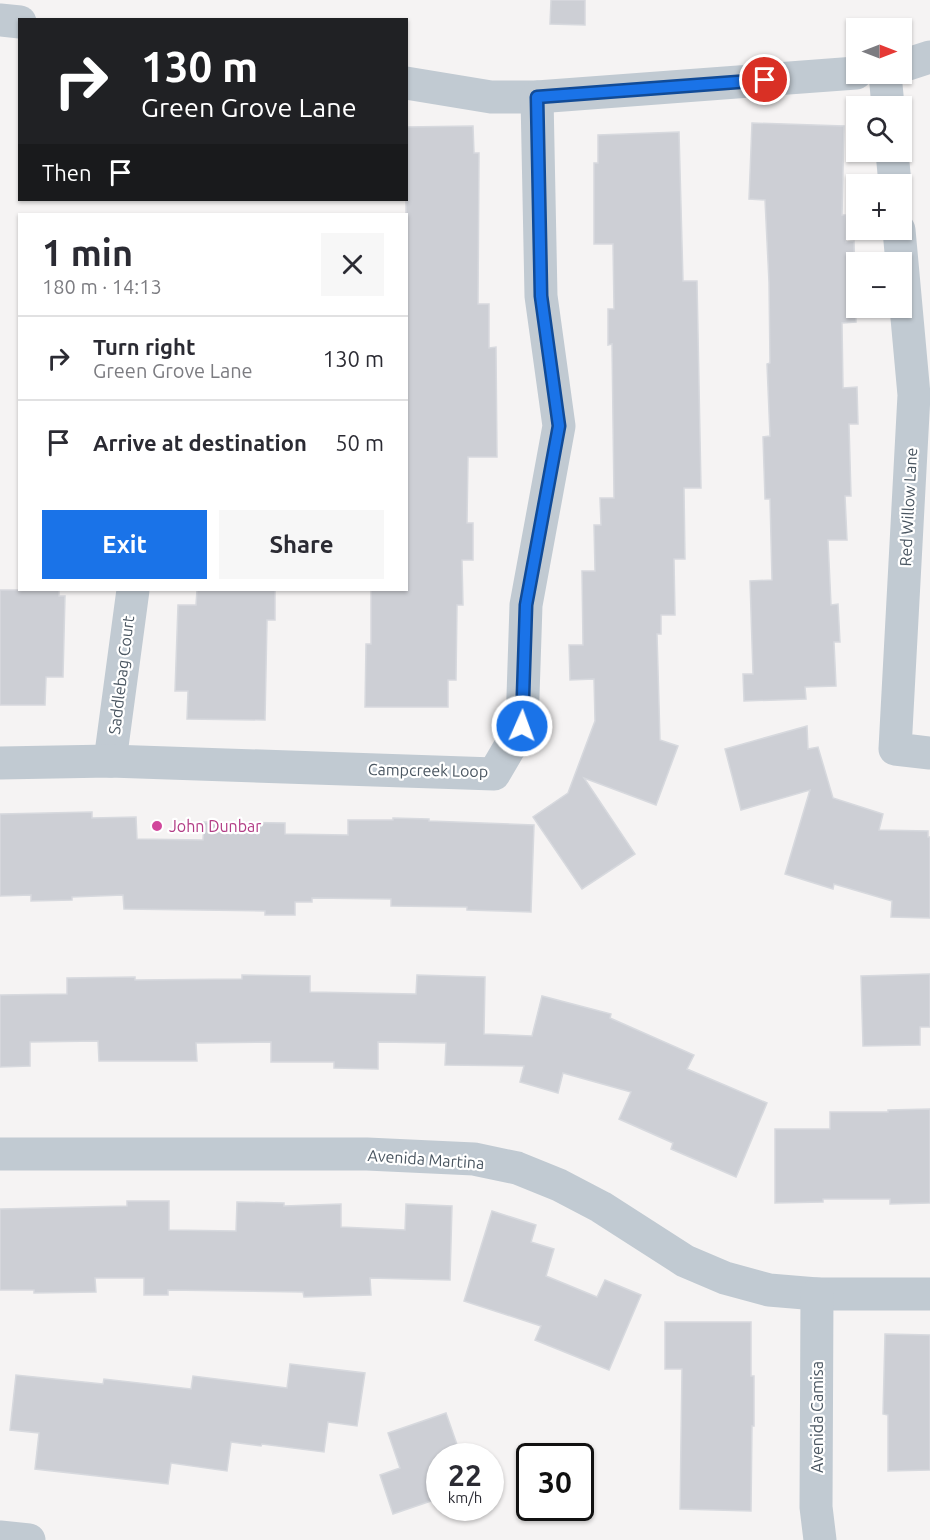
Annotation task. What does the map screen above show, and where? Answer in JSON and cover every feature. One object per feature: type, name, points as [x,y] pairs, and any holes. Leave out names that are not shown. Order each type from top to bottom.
[{"type":"street","points":[[0,20],[18,22]]},
{"type":"street","points":[[912,63],[930,57]]},
{"type":"street","points":[[408,82],[491,97],[537,97],[846,74]]},
{"type":"street","name":"Campcreek Loop","points":[[0,763],[110,761],[494,774],[522,726],[526,605],[559,426],[541,296],[537,97]]},
{"type":"street","name":"Red Willow Lane","points":[[900,240],[914,394],[895,749],[930,753]]},
{"type":"street","name":"Saddlebag Court","points":[[110,761],[133,591]]},
{"type":"street","name":"Avenida Martina","points":[[0,1154],[367,1154],[474,1159],[518,1168],[559,1185],[601,1207],[685,1262],[724,1278],[769,1290],[817,1294],[930,1294]]},
{"type":"street","name":"Avenida Camisa","points":[[817,1294],[816,1507],[820,1540]]},
{"type":"street","points":[[0,1537],[29,1540]]},
{"type":"building","points":[[551,0],[585,0],[585,25],[550,24]]},
{"type":"building","points":[[752,123],[844,126],[842,215],[845,215],[846,242],[854,241],[854,252],[846,252],[846,318],[856,318],[856,322],[842,323],[843,388],[857,387],[858,424],[849,424],[851,496],[845,496],[847,540],[828,540],[831,605],[838,604],[840,642],[834,642],[836,686],[805,687],[806,699],[744,701],[743,674],[753,674],[750,581],[772,580],[770,499],[765,499],[763,437],[770,436],[767,364],[770,363],[769,282],[765,200],[749,199]]},
{"type":"building","points":[[473,126],[474,153],[479,153],[478,304],[489,304],[489,348],[496,347],[497,457],[468,457],[467,523],[473,523],[473,560],[462,560],[463,605],[457,605],[456,680],[448,680],[448,707],[365,707],[366,644],[371,644],[371,591],[408,591],[408,213],[406,213],[406,201],[408,201],[408,127]]},
{"type":"building","points":[[679,132],[683,281],[697,281],[701,488],[684,488],[685,559],[674,559],[675,615],[661,615],[661,634],[657,634],[660,740],[678,746],[656,805],[584,778],[635,854],[582,889],[533,817],[568,793],[595,721],[594,679],[570,680],[569,645],[583,645],[582,571],[595,571],[594,525],[601,525],[600,498],[614,498],[612,344],[608,345],[608,309],[614,309],[613,244],[594,244],[594,163],[598,163],[598,135]]},
{"type":"building","points":[[0,590],[59,591],[59,596],[65,596],[63,677],[46,677],[45,705],[0,705]]},
{"type":"building","points":[[197,591],[275,591],[275,620],[267,620],[265,720],[187,719],[188,691],[175,691],[178,605],[196,605]]},
{"type":"building","points":[[807,726],[808,749],[818,747],[833,798],[883,814],[879,830],[928,831],[928,837],[930,837],[930,918],[891,917],[892,901],[834,884],[833,889],[785,874],[810,790],[741,810],[725,749]]},
{"type":"building","points":[[92,812],[92,818],[136,817],[137,839],[203,840],[204,822],[285,823],[285,834],[348,835],[348,820],[393,820],[393,818],[534,825],[531,912],[467,910],[467,907],[391,906],[391,899],[312,898],[312,902],[295,902],[295,915],[265,915],[265,911],[124,909],[123,895],[31,901],[31,895],[0,896],[0,814]]},
{"type":"building","points":[[930,974],[930,1027],[920,1027],[920,1045],[863,1046],[861,976]]},
{"type":"building","points":[[242,975],[310,976],[310,992],[416,994],[417,975],[485,977],[484,1034],[532,1036],[542,996],[611,1014],[610,1018],[694,1055],[687,1069],[767,1103],[736,1177],[671,1149],[673,1143],[619,1119],[631,1092],[563,1073],[558,1093],[520,1082],[524,1066],[445,1065],[446,1043],[378,1042],[378,1069],[334,1068],[334,1062],[271,1062],[271,1042],[196,1043],[197,1061],[99,1061],[98,1041],[30,1042],[30,1066],[0,1067],[0,995],[67,994],[67,978],[242,979]]},
{"type":"building","points":[[930,1109],[930,1203],[890,1204],[890,1199],[823,1199],[823,1202],[775,1203],[775,1129],[830,1129],[830,1112]]},
{"type":"building","points":[[127,1201],[169,1201],[169,1230],[236,1231],[237,1202],[284,1203],[284,1206],[341,1204],[341,1227],[405,1230],[406,1204],[452,1206],[450,1280],[370,1278],[371,1295],[304,1297],[303,1292],[168,1290],[168,1295],[144,1295],[144,1278],[95,1278],[96,1292],[34,1293],[34,1290],[0,1290],[0,1209],[127,1206]]},
{"type":"building","points":[[492,1211],[536,1225],[531,1242],[554,1249],[546,1276],[597,1297],[605,1280],[641,1295],[609,1370],[535,1340],[541,1326],[464,1301]]},
{"type":"building","points":[[665,1322],[751,1322],[754,1426],[752,1426],[751,1511],[680,1509],[682,1369],[665,1369]]},
{"type":"building","points":[[885,1334],[930,1335],[930,1470],[888,1471],[888,1415],[883,1414]]},
{"type":"building","points":[[290,1364],[365,1373],[357,1426],[328,1422],[324,1452],[231,1442],[227,1471],[171,1463],[168,1484],[35,1469],[39,1433],[10,1430],[16,1375],[103,1384],[104,1379],[191,1389],[193,1376],[287,1388]]},
{"type":"building","points":[[446,1413],[456,1443],[426,1443],[426,1503],[393,1514],[380,1475],[400,1468],[388,1433]]},
{"type":"place","name":"John Dunbar","points":[[157,826]]},
{"type":"route","points":[[522,726],[526,605],[559,426],[541,296],[537,97],[765,80]]}]
